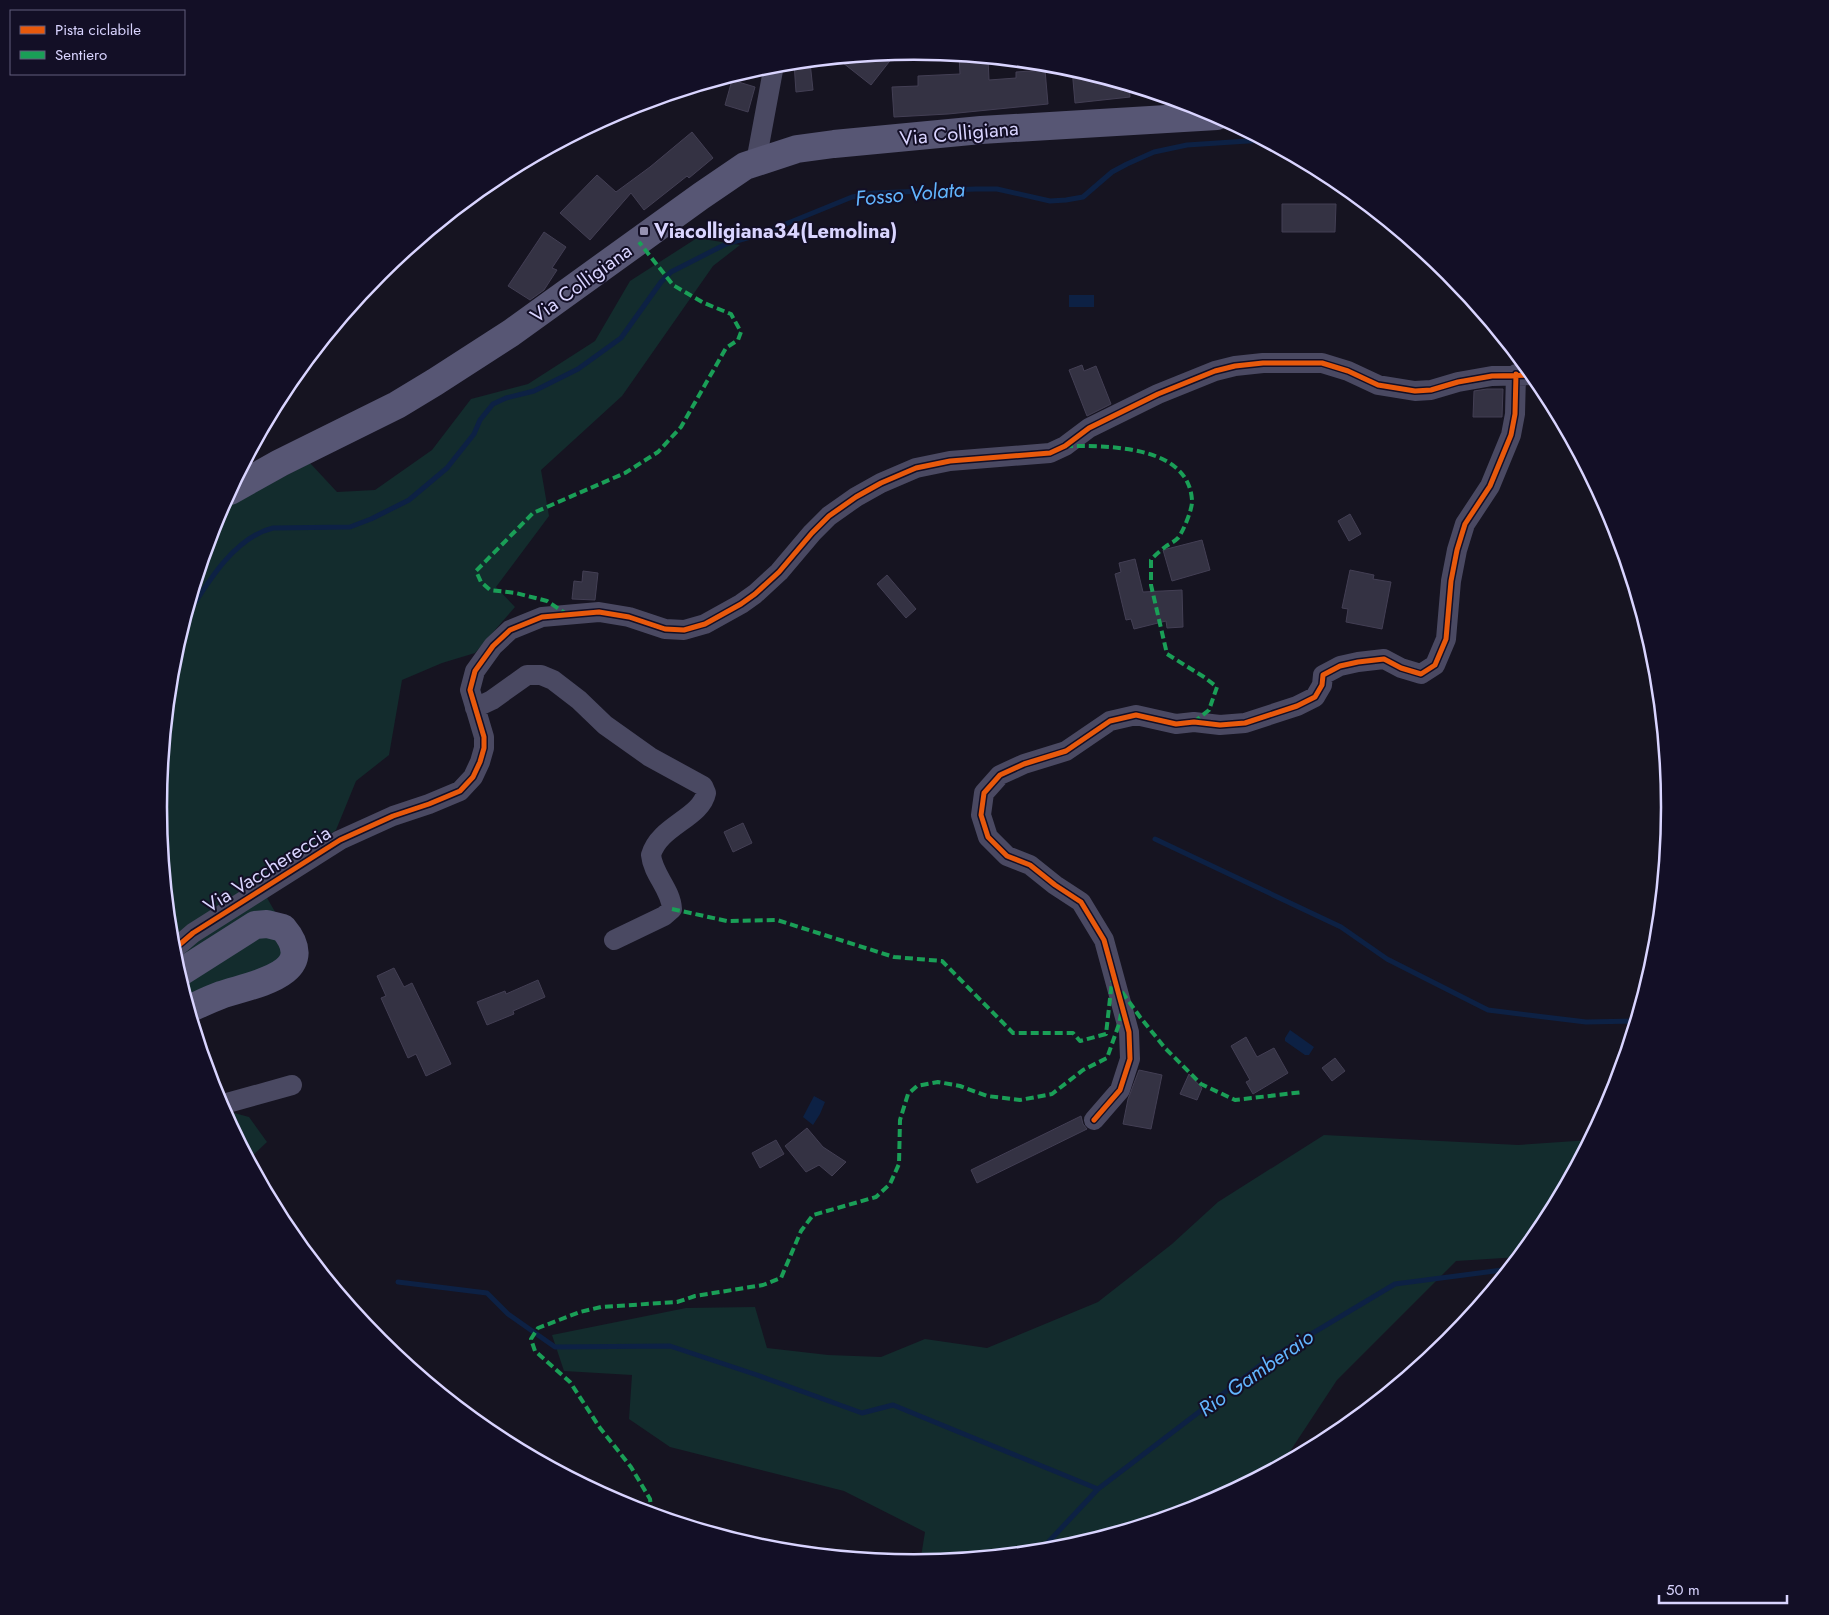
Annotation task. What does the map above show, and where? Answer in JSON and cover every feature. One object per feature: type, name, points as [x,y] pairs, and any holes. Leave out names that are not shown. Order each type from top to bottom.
[{"type":"street","points":[[756,162],[772,73]]},
{"type":"street","name":"Via Colligiana","points":[[240,485],[280,463],[397,405],[435,382],[511,333],[700,196],[745,166],[797,149],[834,144],[981,130],[1201,117]]},
{"type":"street","name":"Via Vacchereccia","points":[[180,944],[193,933],[340,840],[393,816],[460,791],[473,777],[484,748],[484,737],[470,690],[475,671],[493,646],[510,630],[542,617],[599,612],[629,617],[665,629],[684,630],[704,624],[741,604],[755,594],[779,572],[829,516],[881,482],[916,468],[950,461],[1050,453],[1065,446],[1089,428],[1158,394],[1215,371],[1235,366],[1263,363],[1322,363],[1348,371],[1378,385],[1399,390],[1415,391],[1431,390],[1458,382],[1492,376],[1523,374]]},
{"type":"street","points":[[1094,1120],[1120,1090],[1130,1059],[1129,1032],[1104,940],[1082,902],[1055,885],[1030,865],[1007,856],[988,837],[981,815],[984,793],[1000,775],[1024,764],[1066,751],[1110,721],[1136,716],[1176,724],[1194,722],[1220,725],[1245,723],[1297,706],[1315,697],[1322,685],[1323,675],[1340,666],[1358,662],[1384,660],[1420,674],[1435,665],[1446,639],[1451,581],[1457,550],[1465,524],[1490,486],[1512,435],[1524,375]]},
{"type":"street","points":[[476,708],[492,700],[527,675],[541,675],[553,680],[579,700],[605,725],[650,757],[703,786],[706,793],[700,806],[658,840],[650,855],[655,869],[672,899],[672,909],[664,916],[614,940]]},
{"type":"street","points":[[185,970],[255,925],[267,924],[283,928],[294,949],[293,958],[287,968],[277,977],[253,987],[222,995],[194,1007]]},
{"type":"street","points":[[228,1103],[292,1085]]},
{"type":"green space","points":[[697,238],[740,245],[713,266],[622,396],[541,470],[549,516],[496,587],[515,607],[475,653],[442,663],[402,680],[389,755],[356,781],[336,830],[259,884],[278,917],[285,958],[193,1003],[181,953],[173,905],[167,808],[169,759],[173,710],[192,614],[207,567],[232,504],[310,463],[337,492],[375,490],[432,450],[471,399],[528,384],[595,341],[630,281]]},
{"type":"green space","points":[[232,1113],[249,1117],[267,1142],[253,1155]]},
{"type":"green space","points":[[1324,1135],[1518,1145],[1584,1140],[1562,1181],[1512,1257],[1456,1261],[1337,1380],[1287,1455],[1245,1478],[1201,1498],[1108,1530],[1060,1541],[1012,1549],[921,1555],[925,1532],[844,1491],[670,1447],[629,1419],[632,1375],[564,1371],[552,1335],[686,1308],[755,1307],[767,1348],[828,1355],[881,1357],[925,1339],[987,1348],[1098,1302],[1172,1244],[1218,1202]]},
{"type":"water","points":[[1069,295],[1094,295],[1094,307],[1069,307]]},
{"type":"water","points":[[1290,1030],[1314,1047],[1309,1055],[1305,1055],[1285,1041]]},
{"type":"water","points":[[814,1096],[825,1102],[813,1125],[803,1117]]},
{"type":"building","points":[[890,61],[871,85],[844,64]]},
{"type":"building","points":[[959,62],[988,64],[989,80],[1016,78],[1016,72],[1045,72],[1048,104],[948,114],[894,117],[892,87],[918,86],[918,76],[960,74]]},
{"type":"building","points":[[811,67],[813,90],[796,92],[794,70]]},
{"type":"building","points":[[1073,77],[1130,92],[1130,97],[1075,103]]},
{"type":"building","points":[[737,81],[755,87],[748,112],[725,105],[731,83]]},
{"type":"building","points":[[692,132],[713,158],[689,178],[687,176],[644,210],[631,193],[590,240],[560,213],[597,175],[616,192]]},
{"type":"building","points":[[1282,204],[1336,204],[1335,232],[1282,232]]},
{"type":"building","points":[[544,232],[566,247],[552,268],[557,270],[544,290],[530,300],[508,286]]},
{"type":"building","points":[[1082,365],[1084,371],[1096,366],[1111,404],[1087,416],[1069,370]]},
{"type":"building","points":[[1503,389],[1502,417],[1473,417],[1474,391]]},
{"type":"building","points":[[1350,514],[1361,534],[1349,541],[1338,521]]},
{"type":"building","points":[[1202,540],[1210,570],[1172,581],[1163,550]]},
{"type":"building","points":[[1135,559],[1143,592],[1182,590],[1183,627],[1167,628],[1166,621],[1134,629],[1131,619],[1126,620],[1115,574],[1121,572],[1119,563]]},
{"type":"building","points":[[1350,570],[1374,575],[1373,579],[1391,582],[1382,629],[1346,622],[1348,609],[1342,608]]},
{"type":"building","points":[[583,571],[598,573],[595,600],[572,599],[574,581],[582,582]]},
{"type":"building","points":[[887,575],[916,609],[906,618],[877,584]]},
{"type":"building","points":[[743,823],[752,843],[733,852],[724,832]]},
{"type":"building","points":[[394,968],[404,987],[412,983],[451,1064],[426,1076],[416,1054],[408,1058],[381,998],[386,996],[377,976]]},
{"type":"building","points":[[538,980],[545,997],[513,1011],[514,1014],[487,1025],[477,1002],[505,991],[506,994]]},
{"type":"building","points":[[1246,1037],[1257,1057],[1274,1048],[1288,1073],[1253,1094],[1246,1082],[1250,1080],[1231,1046]]},
{"type":"building","points":[[1335,1058],[1345,1071],[1332,1081],[1322,1068]]},
{"type":"building","points":[[1139,1070],[1162,1075],[1151,1129],[1123,1124],[1128,1099]]},
{"type":"building","points":[[1189,1074],[1202,1088],[1197,1100],[1180,1094]]},
{"type":"building","points":[[1081,1116],[1083,1124],[1087,1129],[977,1183],[971,1170]]},
{"type":"building","points":[[807,1128],[823,1147],[846,1162],[832,1176],[819,1165],[806,1172],[785,1146]]},
{"type":"building","points":[[776,1140],[784,1154],[760,1168],[752,1153]]},
{"type":"waterway","name":"Fosso Volata","points":[[196,602],[222,564],[246,541],[259,533],[273,528],[350,527],[409,500],[447,468],[474,434],[480,420],[493,404],[506,398],[534,391],[578,369],[621,338],[661,282],[671,272],[726,244],[761,234],[852,197],[874,193],[997,189],[1050,201],[1083,197],[1112,172],[1154,152],[1187,145],[1252,141]]},
{"type":"waterway","points":[[1155,839],[1341,927],[1387,959],[1488,1010],[1586,1022],[1631,1021]]},
{"type":"waterway","name":"Rio Gamberaio","points":[[1047,1543],[1098,1489],[1266,1361],[1395,1284],[1502,1270]]},
{"type":"waterway","points":[[398,1282],[487,1293],[508,1314],[555,1347],[670,1346],[862,1413],[893,1405],[1098,1489]]},
{"type":"marked path","points":[[568,615],[547,601],[516,593],[490,590],[481,582],[476,571],[533,513],[625,473],[658,452],[681,427],[726,348],[738,340],[741,332],[731,314],[704,303],[673,285],[639,242]]},
{"type":"marked path","points":[[1065,446],[1122,448],[1142,452],[1161,458],[1176,468],[1187,482],[1192,500],[1189,514],[1178,538],[1151,560],[1151,585],[1167,654],[1217,687],[1209,710],[1194,722]]},
{"type":"marked path","points":[[672,909],[727,921],[777,920],[894,957],[942,961],[1013,1033],[1073,1033],[1080,1041],[1106,1034],[1112,981]]},
{"type":"marked path","points":[[1122,992],[1165,1048],[1201,1084],[1235,1100],[1303,1092]]},
{"type":"marked path","points":[[651,1506],[650,1499],[631,1467],[600,1428],[570,1382],[535,1351],[531,1339],[538,1328],[580,1312],[601,1307],[677,1302],[695,1296],[763,1285],[781,1278],[801,1231],[813,1215],[876,1197],[890,1184],[899,1164],[900,1120],[908,1094],[917,1086],[938,1082],[960,1086],[987,1096],[1020,1100],[1052,1094],[1083,1070],[1107,1058],[1121,1014]]},
{"type":"cycle path","points":[[180,944],[193,933],[340,840],[393,816],[460,791],[473,777],[484,748],[484,737],[470,690],[475,671],[493,646],[510,630],[542,617],[599,612],[629,617],[665,629],[684,630],[705,624],[755,594],[779,572],[829,516],[856,497],[881,483],[916,468],[950,461],[1050,453],[1065,446],[1089,428],[1158,394],[1215,371],[1235,366],[1263,363],[1322,363],[1348,371],[1378,385],[1415,391],[1431,390],[1458,382],[1492,376],[1524,375]]},
{"type":"cycle path","points":[[1094,1120],[1120,1090],[1130,1059],[1129,1032],[1104,940],[1081,902],[1055,885],[1030,865],[1007,856],[988,837],[981,815],[984,793],[1000,775],[1024,764],[1066,751],[1110,721],[1136,715],[1176,724],[1194,722],[1220,725],[1245,723],[1297,706],[1315,697],[1322,685],[1323,675],[1340,666],[1384,659],[1401,668],[1421,674],[1435,665],[1446,639],[1451,581],[1457,550],[1465,524],[1490,486],[1511,435],[1515,414],[1516,374]]},
{"type":"place","name":"Viacolligiana34(Lemolina)","points":[[644,231]]}]
